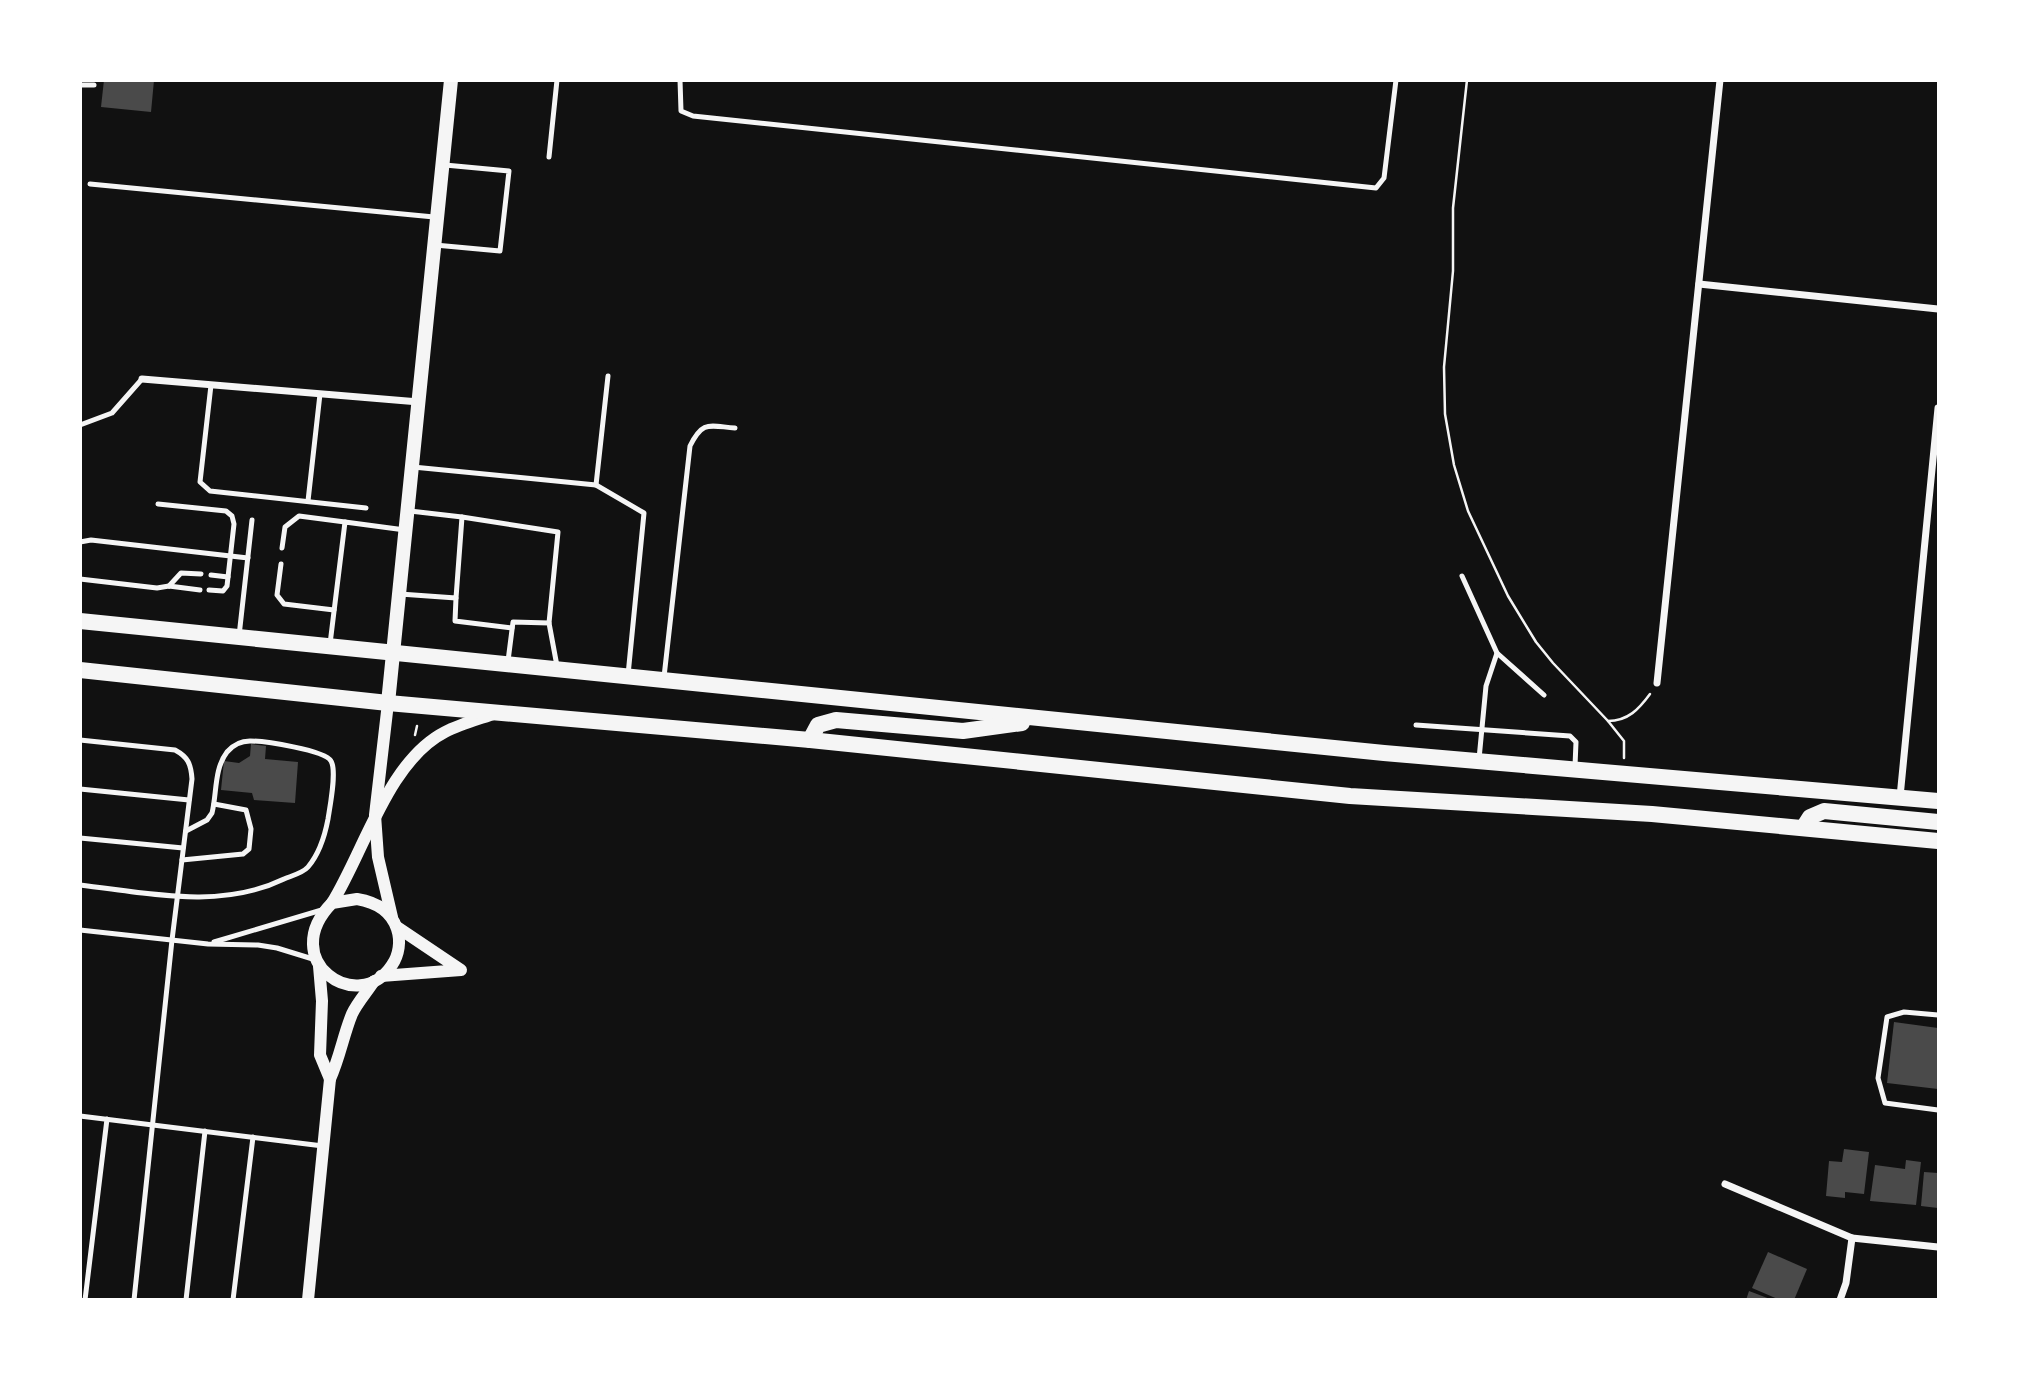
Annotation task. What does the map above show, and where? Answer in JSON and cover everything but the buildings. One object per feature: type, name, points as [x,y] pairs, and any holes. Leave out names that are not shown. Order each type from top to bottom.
[{"type":"main road","points":[[388,703],[452,80]]},
{"type":"main road","points":[[80,621],[1049,720],[1574,770],[1938,801]]},
{"type":"main road","points":[[80,670],[388,703],[810,740],[1350,796],[1652,814],[1938,841]]},
{"type":"main road","points":[[810,740],[818,725],[836,720],[963,731],[1049,720]]},
{"type":"main road","points":[[1803,828],[1810,817],[1824,811],[1938,822]]},
{"type":"street","points":[[1657,683],[1720,80]]},
{"type":"street","points":[[1699,284],[1938,309]]},
{"type":"street","points":[[142,379],[419,402]]},
{"type":"street","points":[[1900,798],[1938,408]]},
{"type":"street","points":[[307,1300],[330,1079],[340,1058],[345,1032],[353,1011],[394,963],[398,950],[395,924],[379,857],[375,815],[388,703]]},
{"type":"street","points":[[330,1079],[320,1055],[322,1001],[314,934],[319,919],[347,880],[375,815],[417,752],[444,732],[497,713]]},
{"type":"street","points":[[318,963],[335,980],[348,985],[461,970],[395,924],[384,909],[371,901],[357,899],[330,906]]},
{"type":"street","points":[[1725,1184],[1852,1238],[1938,1247]]},
{"type":"street","points":[[1840,1300],[1846,1283],[1852,1238]]},
{"type":"lane","points":[[549,157],[557,80]]},
{"type":"lane","points":[[680,80],[681,111],[693,116],[1376,188],[1384,178],[1396,80]]},
{"type":"lane","points":[[80,85],[94,85]]},
{"type":"lane","points":[[435,245],[500,251],[509,171],[444,165]]},
{"type":"lane","points":[[90,184],[438,217]]},
{"type":"lane","points":[[596,485],[608,376]]},
{"type":"lane","points":[[80,425],[112,413],[142,379]]},
{"type":"lane","points":[[211,385],[200,482],[205,488],[210,491],[366,508]]},
{"type":"lane","points":[[308,501],[320,394]]},
{"type":"lane","points":[[664,680],[690,446],[698,430],[706,426],[735,428]]},
{"type":"lane","points":[[413,467],[596,485],[644,513],[628,677]]},
{"type":"lane","points":[[158,504],[226,511],[232,516],[234,524],[227,586],[223,591],[209,590]]},
{"type":"lane","points":[[409,511],[558,532],[549,623],[558,670]]},
{"type":"lane","points":[[282,548],[285,527],[299,516],[407,530]]},
{"type":"lane","points":[[461,517],[455,621],[512,628]]},
{"type":"lane","points":[[239,637],[252,520]]},
{"type":"lane","points":[[330,647],[345,523]]},
{"type":"lane","points":[[80,542],[91,540],[248,558]]},
{"type":"lane","points":[[281,564],[277,595],[284,604],[334,610]]},
{"type":"lane","points":[[169,586],[181,573],[201,574]]},
{"type":"lane","points":[[211,575],[228,577]]},
{"type":"lane","points":[[1462,576],[1497,653],[1544,695]]},
{"type":"lane","points":[[80,579],[200,590]]},
{"type":"lane","points":[[400,594],[456,597]]},
{"type":"lane","points":[[507,664],[513,622],[549,623]]},
{"type":"lane","points":[[1478,761],[1486,686],[1497,653]]},
{"type":"lane","points":[[1416,725],[1570,736],[1576,742],[1574,770]]},
{"type":"lane","points":[[80,740],[175,750],[186,756],[191,767],[134,1300]]},
{"type":"lane","points":[[80,885],[177,896],[224,897],[268,887],[307,869],[324,837],[331,798],[331,760],[322,752],[266,743],[240,742],[229,750],[221,761],[212,813],[207,820],[186,831]]},
{"type":"lane","points":[[80,789],[189,800]]},
{"type":"lane","points":[[182,860],[243,854],[249,849],[251,829],[246,810],[215,804]]},
{"type":"lane","points":[[80,838],[184,848]]},
{"type":"lane","points":[[208,944],[330,906]]},
{"type":"lane","points":[[80,930],[208,944],[268,947],[318,963]]},
{"type":"lane","points":[[1938,1015],[1904,1012],[1887,1017],[1878,1078],[1885,1103],[1938,1110]]},
{"type":"lane","points":[[80,1116],[323,1146]]},
{"type":"lane","points":[[85,1300],[107,1119]]},
{"type":"lane","points":[[186,1300],[205,1131]]},
{"type":"lane","points":[[233,1300],[253,1137]]},
{"type":"path","points":[[1467,80],[1453,208],[1453,271],[1444,367],[1445,414],[1454,465],[1477,533],[1515,607],[1553,663],[1608,721],[1623,741],[1624,774]]},
{"type":"path","points":[[1608,721],[1621,721],[1629,716],[1657,683]]}]
